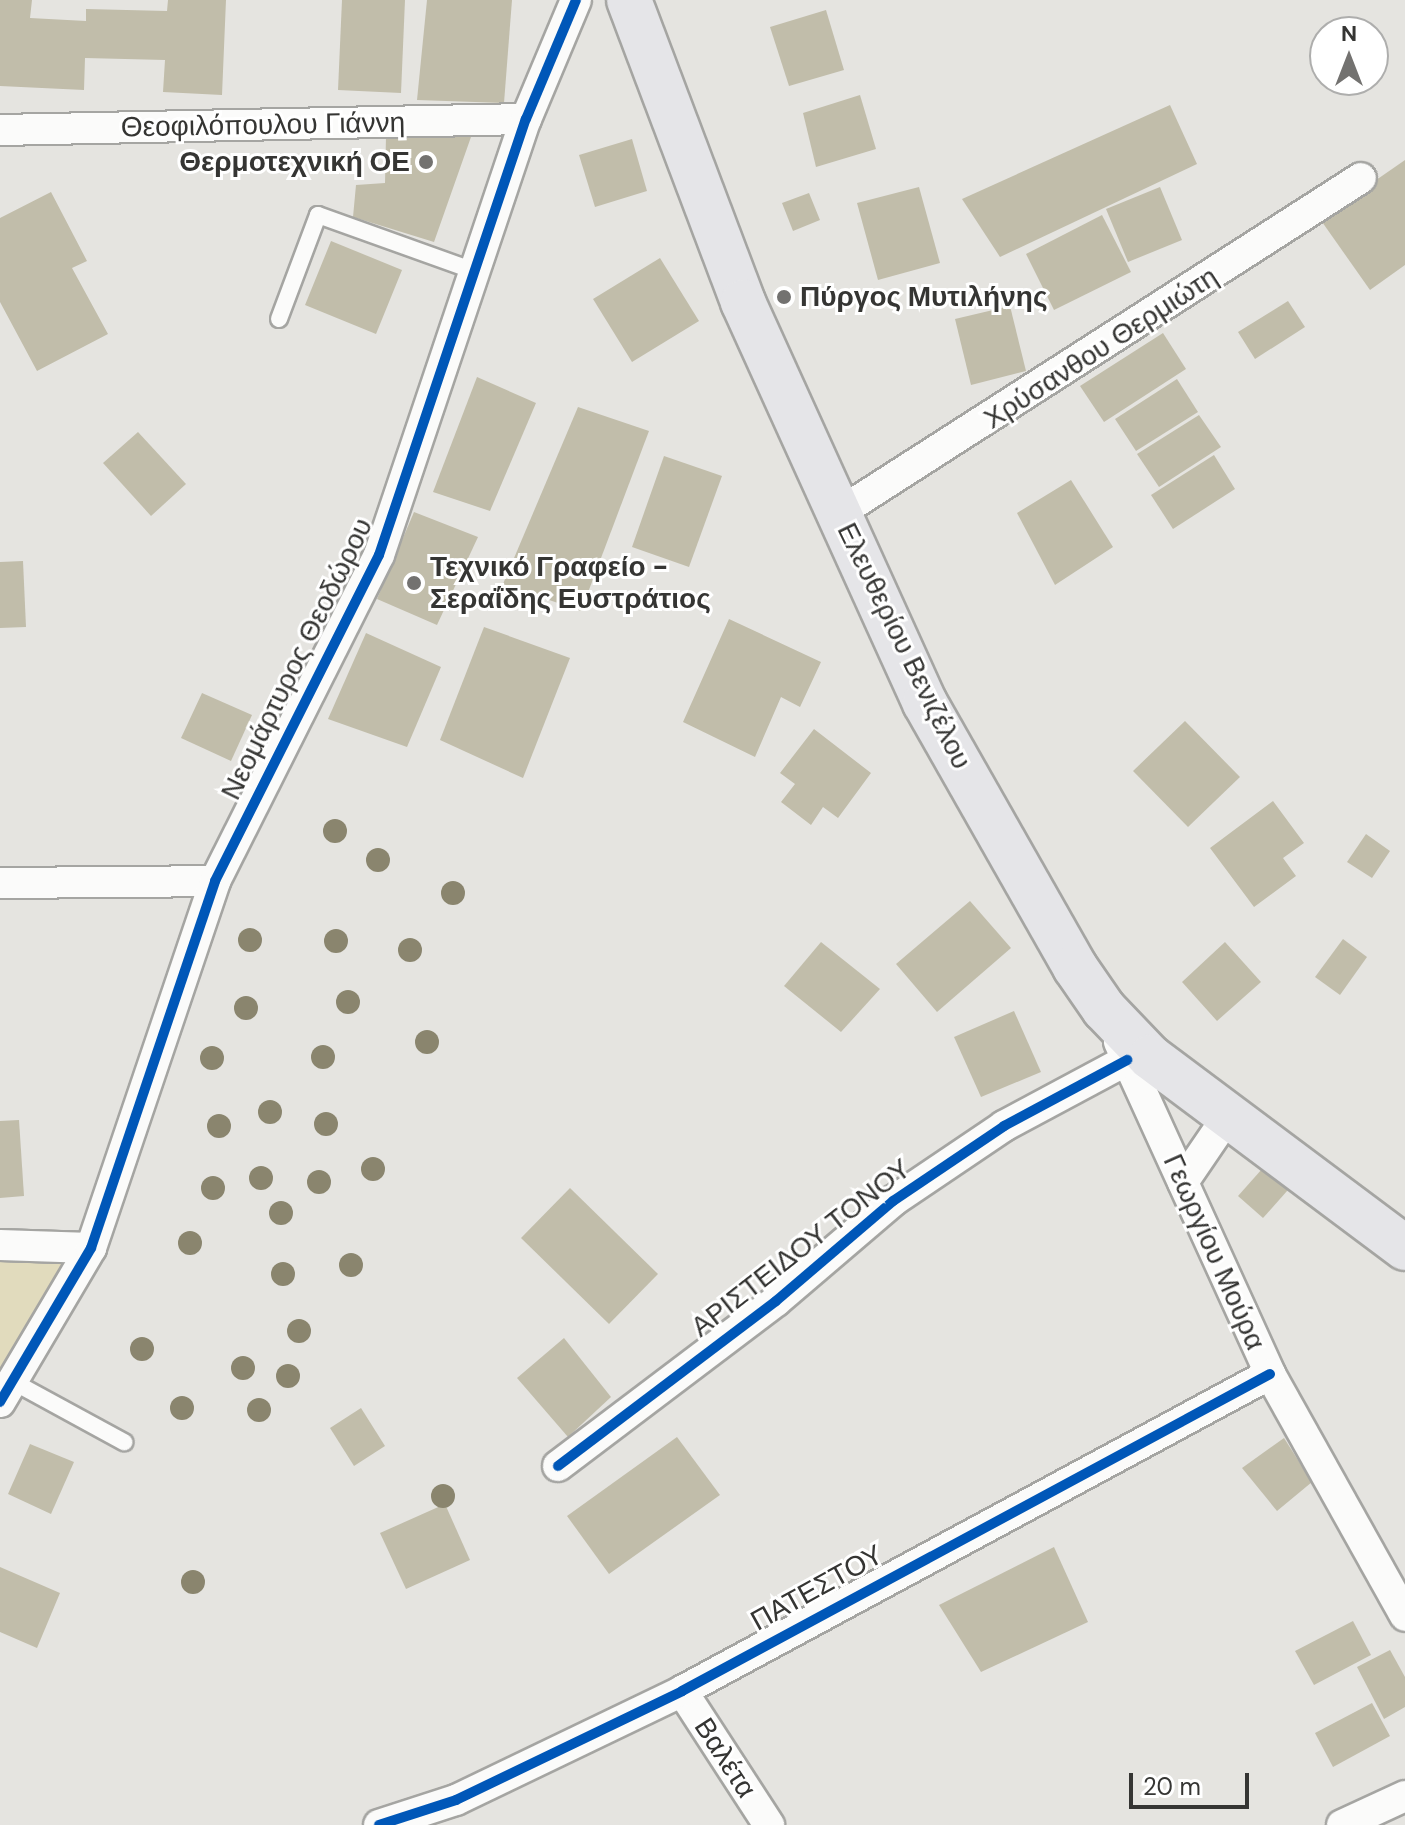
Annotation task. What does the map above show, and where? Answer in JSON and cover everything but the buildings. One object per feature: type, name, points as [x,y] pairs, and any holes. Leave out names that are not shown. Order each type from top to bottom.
[{"type":"main road","name":"Ελευθερίου Βενιζέλου","points":[[629,0],[743,302],[925,703],[1104,1009],[1150,1057],[1405,1248]]},
{"type":"street","name":"Νεομάρτυρος Θεοδώρου","points":[[6,1392],[91,1248],[215,881],[379,555],[526,119],[576,0]]},
{"type":"street","name":"Θεοφιλόπουλου Γιάννη","points":[[0,130],[526,119]]},
{"type":"street","name":"Χρύσανθου Θερμιώτη","points":[[839,513],[1361,178]]},
{"type":"street","points":[[0,883],[215,881]]},
{"type":"street","name":"Γεωργίου Μούρα","points":[[1104,1009],[1270,1374],[1405,1616]]},
{"type":"street","name":"ΑΡΙΣΤΕΙΔΟΥ ΤΟΝΟΥ","points":[[558,1466],[776,1301],[893,1201],[1004,1126],[1127,1060]]},
{"type":"street","points":[[1183,1182],[1228,1116]]},
{"type":"street","points":[[0,1245],[91,1248]]},
{"type":"street","name":"ΠΑΤΕΣΤΟΥ","points":[[379,1825],[456,1812],[1270,1374]]},
{"type":"street","name":"Βαλέτα","points":[[682,1691],[769,1825]]},
{"type":"street","points":[[1342,1825],[1405,1796]]},
{"type":"lane","points":[[279,319],[318,215],[474,271]]},
{"type":"lane","points":[[6,1392],[124,1442]]},
{"type":"shaded area","points":[[0,1260],[72,1261],[0,1380]]},
{"type":"cycle path","points":[[0,1402],[91,1248],[215,881],[379,555],[526,119],[576,0]]},
{"type":"cycle path","points":[[558,1466],[776,1301],[893,1201],[1004,1126],[1127,1060]]},
{"type":"cycle path","points":[[379,1825],[456,1800],[682,1691],[1270,1374]]},
{"type":"place","name":"Θερμοτεχνική ΟΕ","points":[[426,162]]},
{"type":"place","name":"Πύργος Μυτιλήνης","points":[[784,297]]},
{"type":"place","name":"Τεχνικό Γραφείο - Σεραΐδης Ευστράτιος","points":[[414,583]]}]
